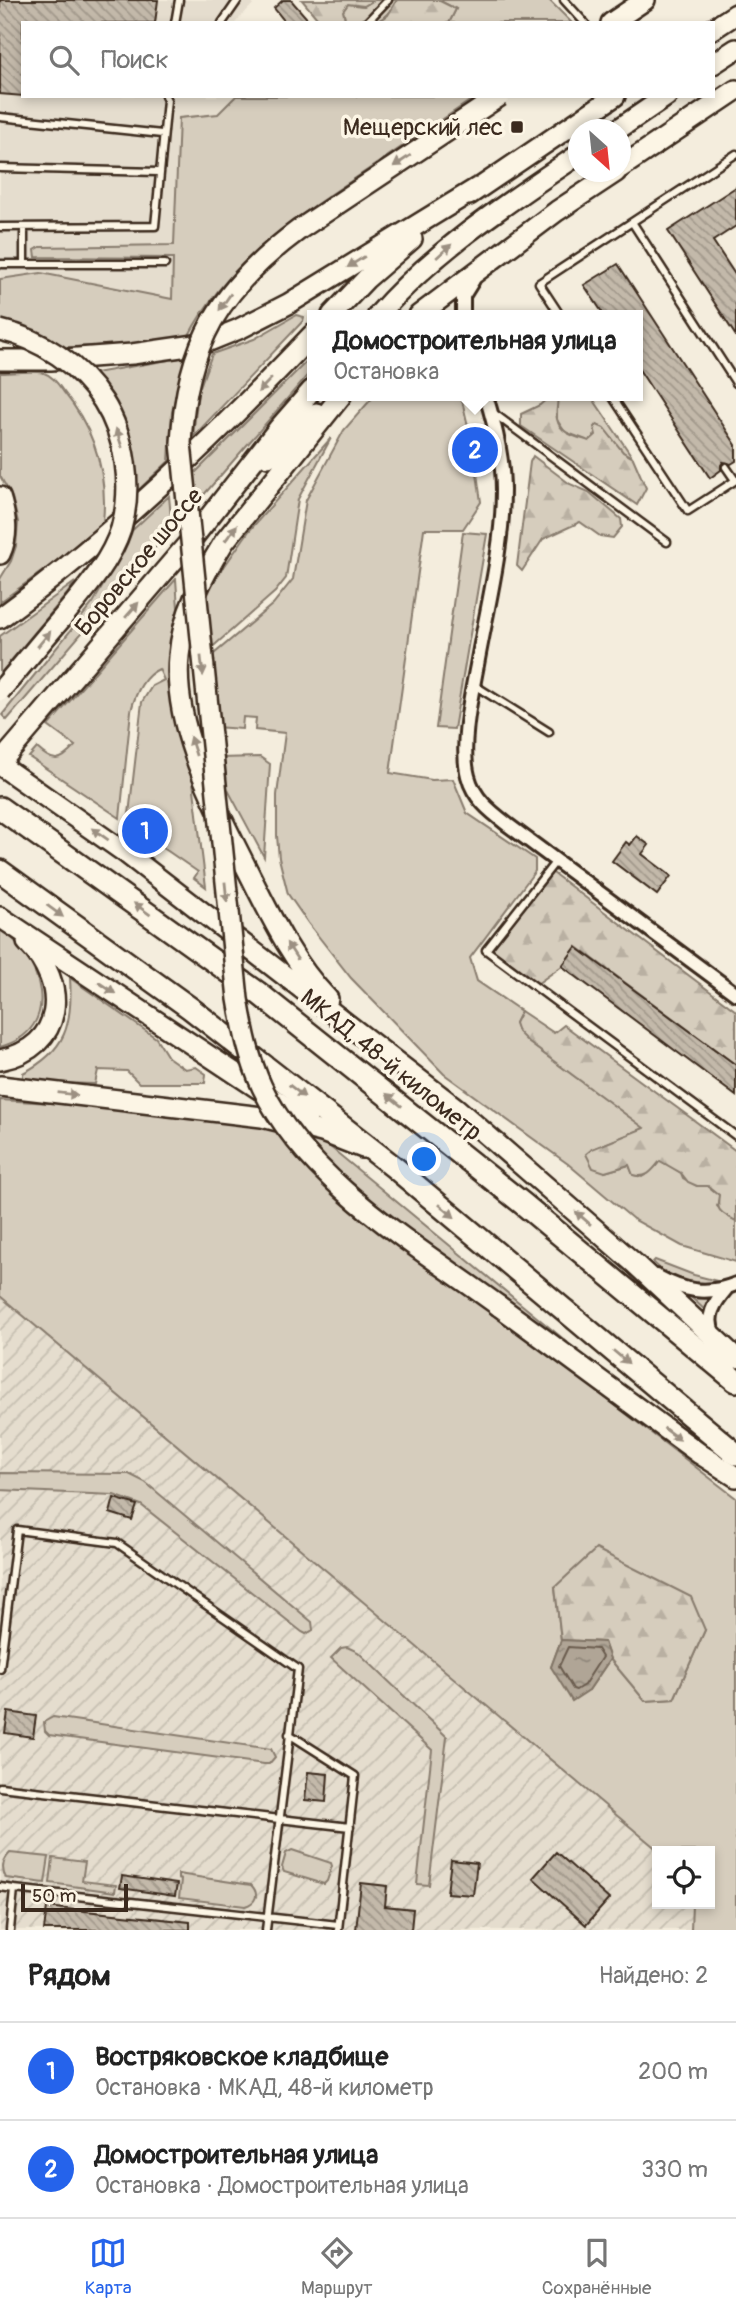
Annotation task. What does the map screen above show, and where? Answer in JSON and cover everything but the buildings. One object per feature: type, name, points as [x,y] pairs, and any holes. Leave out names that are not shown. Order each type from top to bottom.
[{"type":"highway","name":"МКАД, 48-й километр","points":[[0,808],[257,992],[511,1195],[736,1381]]},
{"type":"highway","points":[[0,872],[190,1008],[394,1167],[730,1449]]},
{"type":"main road","points":[[614,21],[645,0]]},
{"type":"main road","points":[[715,28],[736,14]]},
{"type":"main road","points":[[715,63],[736,49]]},
{"type":"main road","points":[[631,161],[736,90]]},
{"type":"main road","points":[[497,98],[300,229],[269,253],[243,279],[215,315],[195,356],[183,403],[181,443],[237,999],[242,1027],[257,1074],[293,1138],[320,1168],[353,1199],[700,1454],[736,1477]]},
{"type":"main road","points":[[0,360],[51,360],[132,354],[202,344],[239,329],[288,304],[477,188],[612,98]]},
{"type":"main road","points":[[631,120],[664,98]]},
{"type":"main road","points":[[382,310],[449,246],[503,205],[568,162]]},
{"type":"main road","points":[[426,310],[601,182]]},
{"type":"main road","points":[[337,310],[366,279],[415,236],[477,188]]},
{"type":"main road","points":[[0,330],[46,347],[71,365],[95,389],[112,414],[124,451],[127,491],[121,529],[92,581],[0,691]]},
{"type":"main road","name":"Боровское шоссе","points":[[0,618],[32,595],[143,502],[232,419],[307,340]]},
{"type":"main road","name":"Боровское шоссе","points":[[0,764],[229,493],[307,396]]},
{"type":"main road","points":[[229,493],[329,401]]},
{"type":"main road","points":[[337,401],[242,518],[208,568],[182,633],[178,678],[191,742],[204,779],[276,928],[323,993],[369,1039]]},
{"type":"main road","points":[[0,498],[6,532],[0,554]]},
{"type":"main road","points":[[0,764],[105,837],[456,1108],[634,1263],[736,1358]]},
{"type":"main road","points":[[4,920],[322,1132]]},
{"type":"main road","points":[[0,1060],[14,1057],[34,1045],[47,1032],[55,1010],[54,989],[46,967],[34,948],[4,920]]},
{"type":"main road","points":[[0,1086],[262,1117],[322,1132],[364,1149],[394,1167]]},
{"type":"street","points":[[463,310],[463,296],[481,268]]},
{"type":"street","points":[[487,401],[503,489],[496,559],[474,685],[466,758],[474,793],[486,808],[736,994]]},
{"type":"street","points":[[634,1263],[693,1292],[731,1287]]},
{"type":"street","points":[[717,1340],[711,1328],[710,1316],[713,1305],[731,1287]]},
{"type":"lane","points":[[175,21],[179,0]]},
{"type":"lane","points":[[223,21],[238,0]]},
{"type":"lane","points":[[368,21],[388,0]]},
{"type":"lane","points":[[564,0],[583,21]]},
{"type":"lane","points":[[0,227],[155,226],[158,172],[168,98]]},
{"type":"lane","points":[[0,117],[162,134]]},
{"type":"lane","points":[[557,310],[539,283],[736,154]]},
{"type":"lane","points":[[0,168],[158,172]]},
{"type":"lane","points":[[632,222],[736,383]]},
{"type":"lane","points":[[24,227],[24,264]]},
{"type":"lane","points":[[0,264],[164,264]]},
{"type":"lane","points":[[615,401],[688,511],[735,480],[726,467]]},
{"type":"lane","points":[[490,411],[667,542]]},
{"type":"lane","points":[[474,685],[549,732]]},
{"type":"lane","points":[[556,860],[486,950],[736,1136]]},
{"type":"lane","points":[[0,1669],[17,1530],[117,1543],[298,1669],[267,1930]]},
{"type":"lane","points":[[0,1887],[268,1917],[338,1928],[355,1776],[289,1734]]},
{"type":"lane","points":[[0,1787],[350,1827]]},
{"type":"lane","points":[[9,1930],[14,1889]]},
{"type":"shaded area","points":[[0,0],[257,0],[237,21],[21,21],[21,98],[234,98],[218,114],[174,245],[172,299],[41,273],[0,279]]},
{"type":"shaded area","points":[[0,1296],[653,1846],[652,1909],[692,1909],[691,1930],[0,1930]]},
{"type":"green space","points":[[302,0],[374,0],[364,6],[348,4],[343,11],[346,21],[319,21]]},
{"type":"green space","points":[[374,0],[397,0],[382,19],[346,21],[343,11],[348,4],[364,6]]},
{"type":"green space","points":[[397,0],[438,0],[456,9],[450,21],[380,21],[388,15]]},
{"type":"green space","points":[[438,0],[549,0],[570,21],[450,21],[456,9]]},
{"type":"green space","points":[[234,98],[474,98],[307,211],[262,246],[221,287],[188,337],[132,344],[53,348],[0,324],[0,279],[41,273],[172,299],[173,258],[36,257],[35,250],[40,247],[174,245],[179,118],[218,114]]},
{"type":"green space","points":[[296,315],[304,317],[303,321],[193,437],[198,392],[212,354],[254,339]]},
{"type":"green space","points":[[185,357],[172,412],[169,461],[130,498],[129,476],[84,375]]},
{"type":"green space","points":[[307,361],[307,376],[195,505],[193,475]]},
{"type":"green space","points":[[0,373],[44,373],[59,386],[91,437],[101,469],[104,504],[103,522],[62,557],[0,602],[0,579],[16,546],[18,522],[12,497],[0,476]]},
{"type":"green space","points":[[370,401],[462,401],[474,452],[481,502],[463,529],[424,529],[390,773],[432,780],[453,779],[467,813],[535,859],[535,871],[470,958],[477,981],[521,1011],[515,1023],[528,1042],[645,1128],[592,1149],[605,1172],[629,1165],[633,1175],[642,1177],[660,1160],[697,1186],[708,1186],[720,1195],[717,1206],[736,1221],[736,1262],[682,1246],[633,1219],[568,1164],[444,1074],[351,978],[288,894],[279,858],[277,836],[277,795],[285,733],[255,730],[256,718],[243,717],[242,729],[215,727],[208,659],[273,604],[293,579],[306,500],[344,430]]},
{"type":"green space","points":[[544,401],[558,401],[556,413],[559,424],[574,436],[589,441],[596,435],[594,427],[597,425],[604,428],[623,452],[633,458],[646,488],[637,505],[521,426],[521,414]]},
{"type":"green space","points":[[557,401],[594,401],[633,458],[623,452],[603,428],[589,441],[565,432],[557,420]]},
{"type":"green space","points":[[331,438],[298,499],[286,578],[275,592],[208,651],[203,597],[249,531]]},
{"type":"green space","points":[[533,456],[570,484],[589,492],[621,519],[622,527],[613,538],[600,536],[580,522],[543,539],[522,571],[517,566],[530,462]]},
{"type":"green space","points":[[169,496],[172,528],[7,720],[2,715],[93,603],[120,556],[124,538]]},
{"type":"green space","points":[[463,532],[487,534],[454,729],[436,728]]},
{"type":"green space","points":[[176,579],[178,608],[172,638],[206,887],[194,878],[198,872],[146,836],[149,831],[143,826],[139,830],[128,823],[142,702],[152,686],[164,680],[159,669],[148,676],[140,687],[131,711],[120,818],[29,757],[37,748],[52,758],[61,758],[75,746],[48,726]]},
{"type":"green space","points":[[75,582],[67,594],[0,674],[0,636]]},
{"type":"green space","points":[[260,757],[270,764],[264,857],[220,775],[218,758]]},
{"type":"green space","points":[[549,870],[736,1011],[736,1065],[577,947],[562,966],[534,986],[486,950]]},
{"type":"green space","points":[[0,928],[15,941],[36,974],[40,1009],[33,1025],[20,1038],[0,1047]]},
{"type":"green space","points":[[70,978],[156,1038],[168,1057],[185,1069],[196,1067],[206,1074],[205,1083],[139,1083],[127,1071],[98,1070],[95,1084],[23,1082],[23,1073],[49,1055],[64,1035],[70,1009]]},
{"type":"green space","points":[[521,1011],[554,1033],[564,1025],[736,1151],[736,1221],[721,1211],[718,1205],[719,1195],[708,1186],[697,1186],[688,1182],[681,1173],[660,1161],[652,1171],[642,1176],[633,1175],[629,1165],[605,1172],[593,1168],[586,1154],[592,1149],[644,1128],[528,1042],[518,1032],[515,1023]]},
{"type":"green space","points":[[0,1100],[52,1103],[212,1102],[299,1129],[329,1146],[567,1342],[555,1359],[736,1498],[736,1930],[691,1930],[692,1909],[715,1909],[715,1846],[653,1846],[0,1296]],"holes":[[[555,1587],[705,1630],[674,1699],[645,1701],[610,1659],[589,1690],[551,1667],[561,1640]]]},
{"type":"green space","points":[[655,1260],[725,1283],[706,1311],[653,1262]]},
{"type":"green space","points":[[0,1473],[129,1474],[145,1482],[312,1622],[313,1630],[306,1634],[302,1632],[141,1505],[114,1495],[0,1490]]},
{"type":"green space","points":[[596,1549],[691,1597],[705,1630],[674,1699],[645,1701],[610,1659],[604,1642],[561,1640],[555,1587]]},
{"type":"green space","points":[[347,1647],[358,1652],[447,1737],[429,1885],[417,1884],[432,1750],[331,1658],[341,1648]]},
{"type":"green space","points":[[53,1717],[271,1749],[275,1757],[269,1764],[264,1764],[49,1735],[45,1731],[44,1722]]},
{"type":"green space","points":[[292,1850],[331,1863],[327,1881],[324,1884],[284,1872],[282,1867],[286,1853]]},
{"type":"green space","points":[[10,1853],[49,1857],[45,1883],[6,1878],[4,1865]]},
{"type":"green space","points":[[53,1858],[85,1862],[82,1881],[116,1885],[115,1892],[50,1883]]},
{"type":"green space","points":[[178,1874],[251,1885],[256,1898],[245,1906],[179,1898],[181,1880],[178,1879]]},
{"type":"water","points":[[561,1640],[604,1642],[610,1659],[589,1690],[572,1701],[551,1667]]},
{"type":"place","name":"Мещерский лес","points":[[517,127]]},
{"type":"place","name":"Домостроительная улица","points":[[475,450]]},
{"type":"place","name":"Востряковское кладбище","points":[[145,831]]}]
